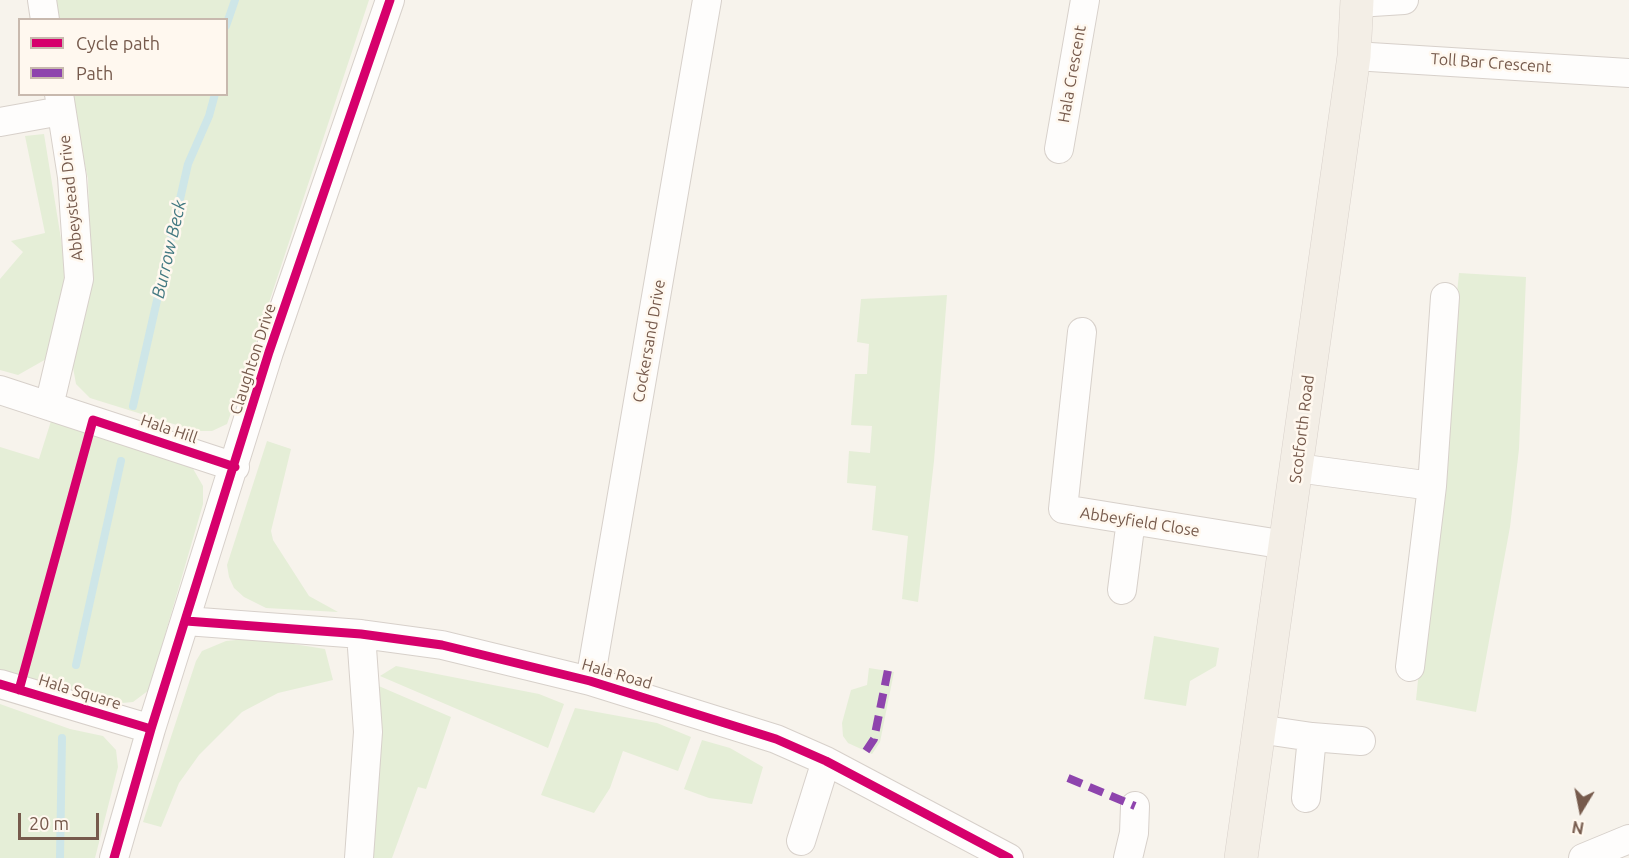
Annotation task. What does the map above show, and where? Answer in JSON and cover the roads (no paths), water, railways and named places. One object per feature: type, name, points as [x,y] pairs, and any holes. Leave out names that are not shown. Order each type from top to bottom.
[{"type":"main road","name":"Scotforth Road","points":[[1241,858],[1297,468],[1320,283],[1354,56],[1357,2]]},
{"type":"street","points":[[42,0],[45,18]]},
{"type":"street","name":"Claughton Drive","points":[[117,857],[151,729],[235,467],[269,352],[390,0]]},
{"type":"street","name":"Cockersand Drive","points":[[590,681],[707,0]]},
{"type":"street","name":"Hala Crescent","points":[[1059,149],[1086,0]]},
{"type":"street","points":[[1357,2],[1404,0]]},
{"type":"street","name":"Toll Bar Crescent","points":[[1354,56],[1629,73]]},
{"type":"street","points":[[0,122],[60,103]]},
{"type":"street","name":"Abbeystead Drive","points":[[49,405],[79,279],[73,189],[60,103]]},
{"type":"street","points":[[1410,667],[1432,486],[1445,297]]},
{"type":"street","name":"Abbeyfield Close","points":[[1082,332],[1063,509],[1286,545]]},
{"type":"street","name":"Hala Hill","points":[[0,390],[235,467]]},
{"type":"street","points":[[1297,468],[1432,486]]},
{"type":"street","points":[[1122,590],[1131,520]]},
{"type":"street","name":"Hala Road","points":[[186,621],[361,634],[467,650],[590,681],[743,728],[826,762],[1009,858]]},
{"type":"street","points":[[359,858],[368,732],[361,634]]},
{"type":"street","name":"Hala Square","points":[[0,684],[151,729]]},
{"type":"street","points":[[1258,729],[1360,741]]},
{"type":"street","points":[[1306,798],[1312,736]]},
{"type":"street","points":[[801,841],[826,762]]},
{"type":"street","points":[[1128,858],[1134,833],[1135,806]]},
{"type":"street","points":[[1583,858],[1629,839]]},
{"type":"waterway","name":"Burrow Beck","points":[[228,20],[235,0]]},
{"type":"waterway","name":"Burrow Beck","points":[[133,406],[188,164],[209,116],[214,96]]},
{"type":"waterway","name":"Burrow Beck","points":[[76,665],[121,461]]},
{"type":"waterway","name":"Burrow Beck","points":[[60,858],[62,738]]}]
